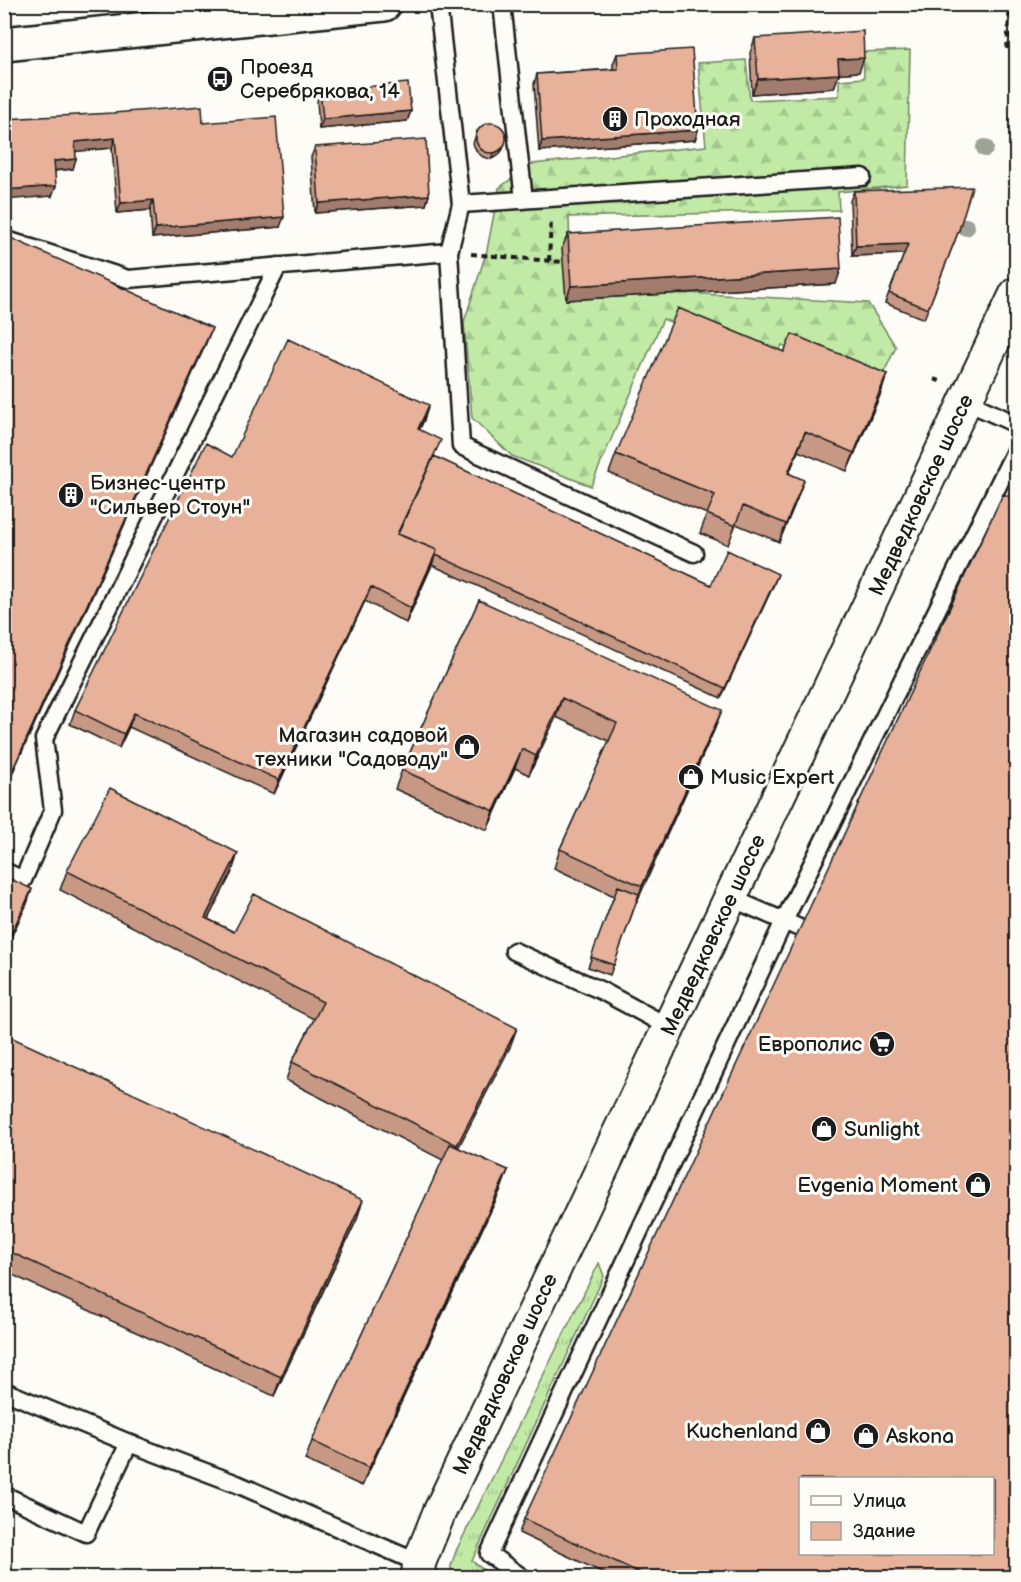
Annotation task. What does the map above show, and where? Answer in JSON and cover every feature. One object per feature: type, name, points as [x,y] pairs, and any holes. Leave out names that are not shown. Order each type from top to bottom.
[{"type":"main road","points":[[4,44],[384,4]]},
{"type":"street","name":"Медведковское шоссе","points":[[418,1570],[439,1513],[1017,294]]},
{"type":"lane","points":[[438,4],[461,204],[449,252],[461,446],[694,553]]},
{"type":"lane","points":[[502,4],[524,200]]},
{"type":"lane","points":[[461,204],[862,177]]},
{"type":"lane","points":[[4,239],[128,279],[449,252]]},
{"type":"lane","points":[[4,871],[23,880],[54,810],[44,739],[278,266]]},
{"type":"lane","points":[[965,401],[1017,424]]},
{"type":"lane","points":[[523,1578],[489,1554],[784,921],[1017,448]]},
{"type":"lane","points":[[730,898],[808,932]]},
{"type":"lane","points":[[514,951],[602,991],[669,1027]]},
{"type":"lane","points":[[4,1391],[248,1489],[418,1570]]},
{"type":"lane","points":[[4,1495],[86,1533],[129,1443]]},
{"type":"path","points":[[1007,49],[1010,4]]},
{"type":"path","points":[[549,261],[552,198]]},
{"type":"path","points":[[449,252],[563,262]]},
{"type":"green space","points":[[910,50],[907,185],[838,192],[839,210],[569,217],[571,295],[687,293],[868,303],[896,347],[879,383],[782,345],[773,362],[663,319],[591,486],[512,456],[472,418],[464,322],[487,250],[499,188],[532,164],[706,146],[698,63],[746,60],[750,100],[839,96],[839,80],[864,78],[863,52]]},
{"type":"green space","points":[[599,1263],[604,1276],[472,1561],[493,1577],[451,1577],[451,1566],[456,1551]]},
{"type":"building","points":[[863,31],[864,58],[838,59],[839,74],[758,79],[755,38]]},
{"type":"building","name":"Проходная","points":[[692,49],[698,130],[542,141],[537,74],[618,69],[617,54]]},
{"type":"building","points":[[408,83],[411,111],[323,119],[320,91]]},
{"type":"building","points":[[202,106],[203,123],[276,117],[284,217],[156,228],[153,200],[121,203],[115,138],[75,142],[76,159],[54,161],[56,186],[4,190],[4,119]]},
{"type":"building","points":[[491,123],[502,127],[506,138],[502,149],[491,153],[480,149],[476,138],[480,127]]},
{"type":"building","points":[[426,139],[429,195],[319,203],[315,147]]},
{"type":"building","points":[[972,187],[959,230],[928,309],[889,293],[908,244],[856,246],[854,191]]},
{"type":"building","points":[[838,217],[841,269],[571,286],[568,234]]},
{"type":"building","name":"Бизнес-центр \"Сильвер Стоун\"","points":[[4,235],[212,328],[4,789]]},
{"type":"building","points":[[678,308],[784,352],[792,334],[887,374],[854,453],[805,432],[788,473],[804,480],[786,524],[743,506],[735,526],[707,514],[715,495],[616,454]]},
{"type":"building","points":[[288,339],[429,405],[418,429],[441,440],[397,534],[437,550],[411,608],[371,587],[279,780],[134,713],[124,734],[75,710],[206,443],[232,457]]},
{"type":"building","points":[[434,456],[711,585],[727,550],[778,574],[725,688],[436,555],[437,550],[398,534]]},
{"type":"building","name":"Европолис","points":[[1003,494],[1017,500],[1017,1578],[651,1578],[524,1519]]},
{"type":"building","points":[[479,600],[722,710],[642,886],[560,849],[617,723],[562,698],[536,756],[522,749],[494,811],[402,770]]},
{"type":"building","points":[[110,788],[238,853],[205,918],[234,932],[254,894],[517,1028],[457,1145],[292,1062],[323,1002],[67,871]]},
{"type":"building","points":[[4,876],[32,889],[4,949]]},
{"type":"building","points":[[618,886],[639,894],[614,965],[591,957]]},
{"type":"building","points":[[4,1034],[363,1200],[281,1377],[4,1249]]},
{"type":"building","points":[[450,1144],[508,1170],[369,1468],[312,1441]]},
{"type":"place","name":"Проезд Серебрякова, 14","points":[[220,79]]},
{"type":"place","name":"Проходная","points":[[615,119]]},
{"type":"place","name":"Бизнес-центр \"Сильвер Стоун\"","points":[[71,495]]},
{"type":"place","name":"Магазин садовой техники \"Садоводу\"","points":[[467,747]]},
{"type":"place","name":"Music Expert","points":[[691,777]]},
{"type":"place","name":"Европолис","points":[[882,1044]]},
{"type":"place","name":"Sunlight","points":[[824,1129]]},
{"type":"place","name":"Evgenia Moment","points":[[978,1185]]},
{"type":"place","name":"Kuchenland","points":[[818,1431]]},
{"type":"place","name":"Askona","points":[[866,1436]]}]
